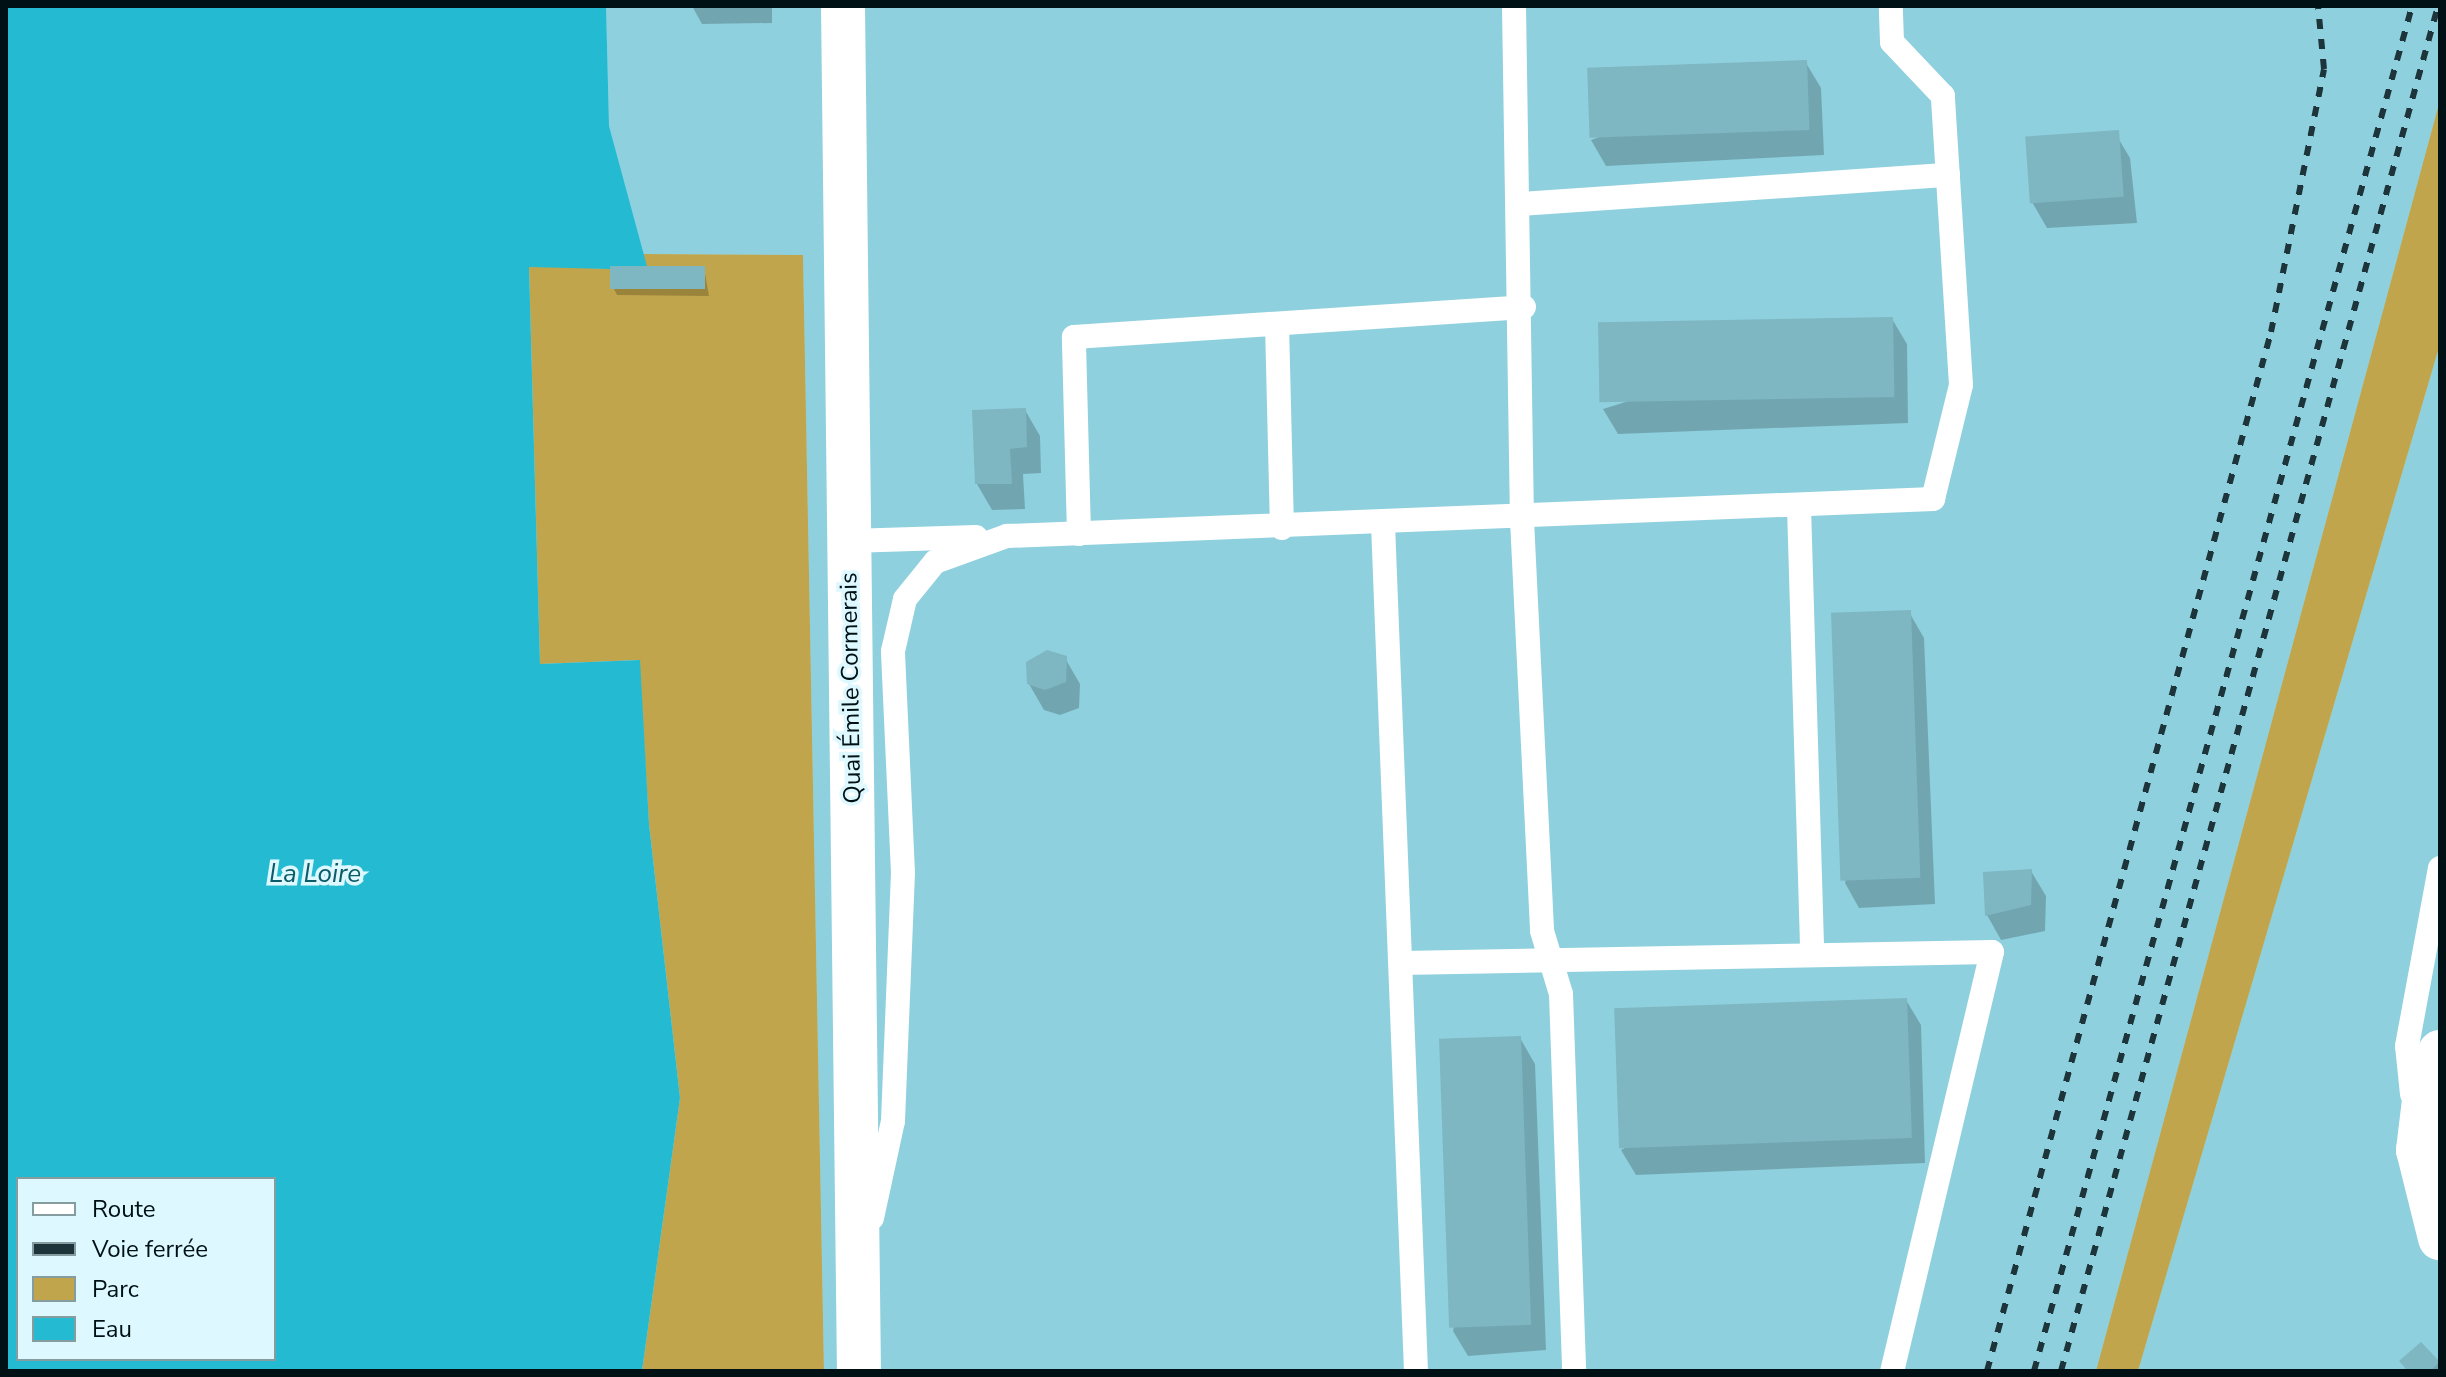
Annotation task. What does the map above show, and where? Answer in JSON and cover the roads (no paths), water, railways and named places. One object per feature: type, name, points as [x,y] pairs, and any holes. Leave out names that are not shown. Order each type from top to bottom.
[{"type":"main road","name":"Quai Émile Cormerais","points":[[843,6],[859,1371]]},
{"type":"main road","points":[[2440,1052],[2427,1075],[2418,1150],[2440,1238]]},
{"type":"lane","points":[[1514,6],[1524,307],[1522,520],[1542,931],[1561,994],[1574,1371]]},
{"type":"lane","points":[[850,541],[1522,520],[1933,499],[1961,385],[1943,96],[1892,42],[1891,6]]},
{"type":"lane","points":[[1520,204],[1948,175]]},
{"type":"lane","points":[[1079,534],[1074,337],[1524,307]]},
{"type":"lane","points":[[1277,324],[1282,528]]},
{"type":"lane","points":[[1799,507],[1812,955]]},
{"type":"lane","points":[[1383,524],[1416,1371]]},
{"type":"lane","points":[[859,1283],[893,1121],[903,873],[893,651],[905,599],[935,562],[1016,536]]},
{"type":"lane","points":[[2418,1150],[2407,1046],[2440,868]]},
{"type":"lane","points":[[1401,963],[1992,952],[1892,1371]]},
{"type":"water","name":"La Loire","points":[[6,6],[606,6],[609,126],[648,270],[529,267],[540,664],[640,660],[649,824],[680,1098],[642,1371],[6,1371]]},
{"type":"railway","points":[[1987,1371],[2271,332],[2324,69],[2318,6]]},
{"type":"railway","points":[[2034,1371],[2412,6]]},
{"type":"railway","points":[[2061,1371],[2438,6]]}]
